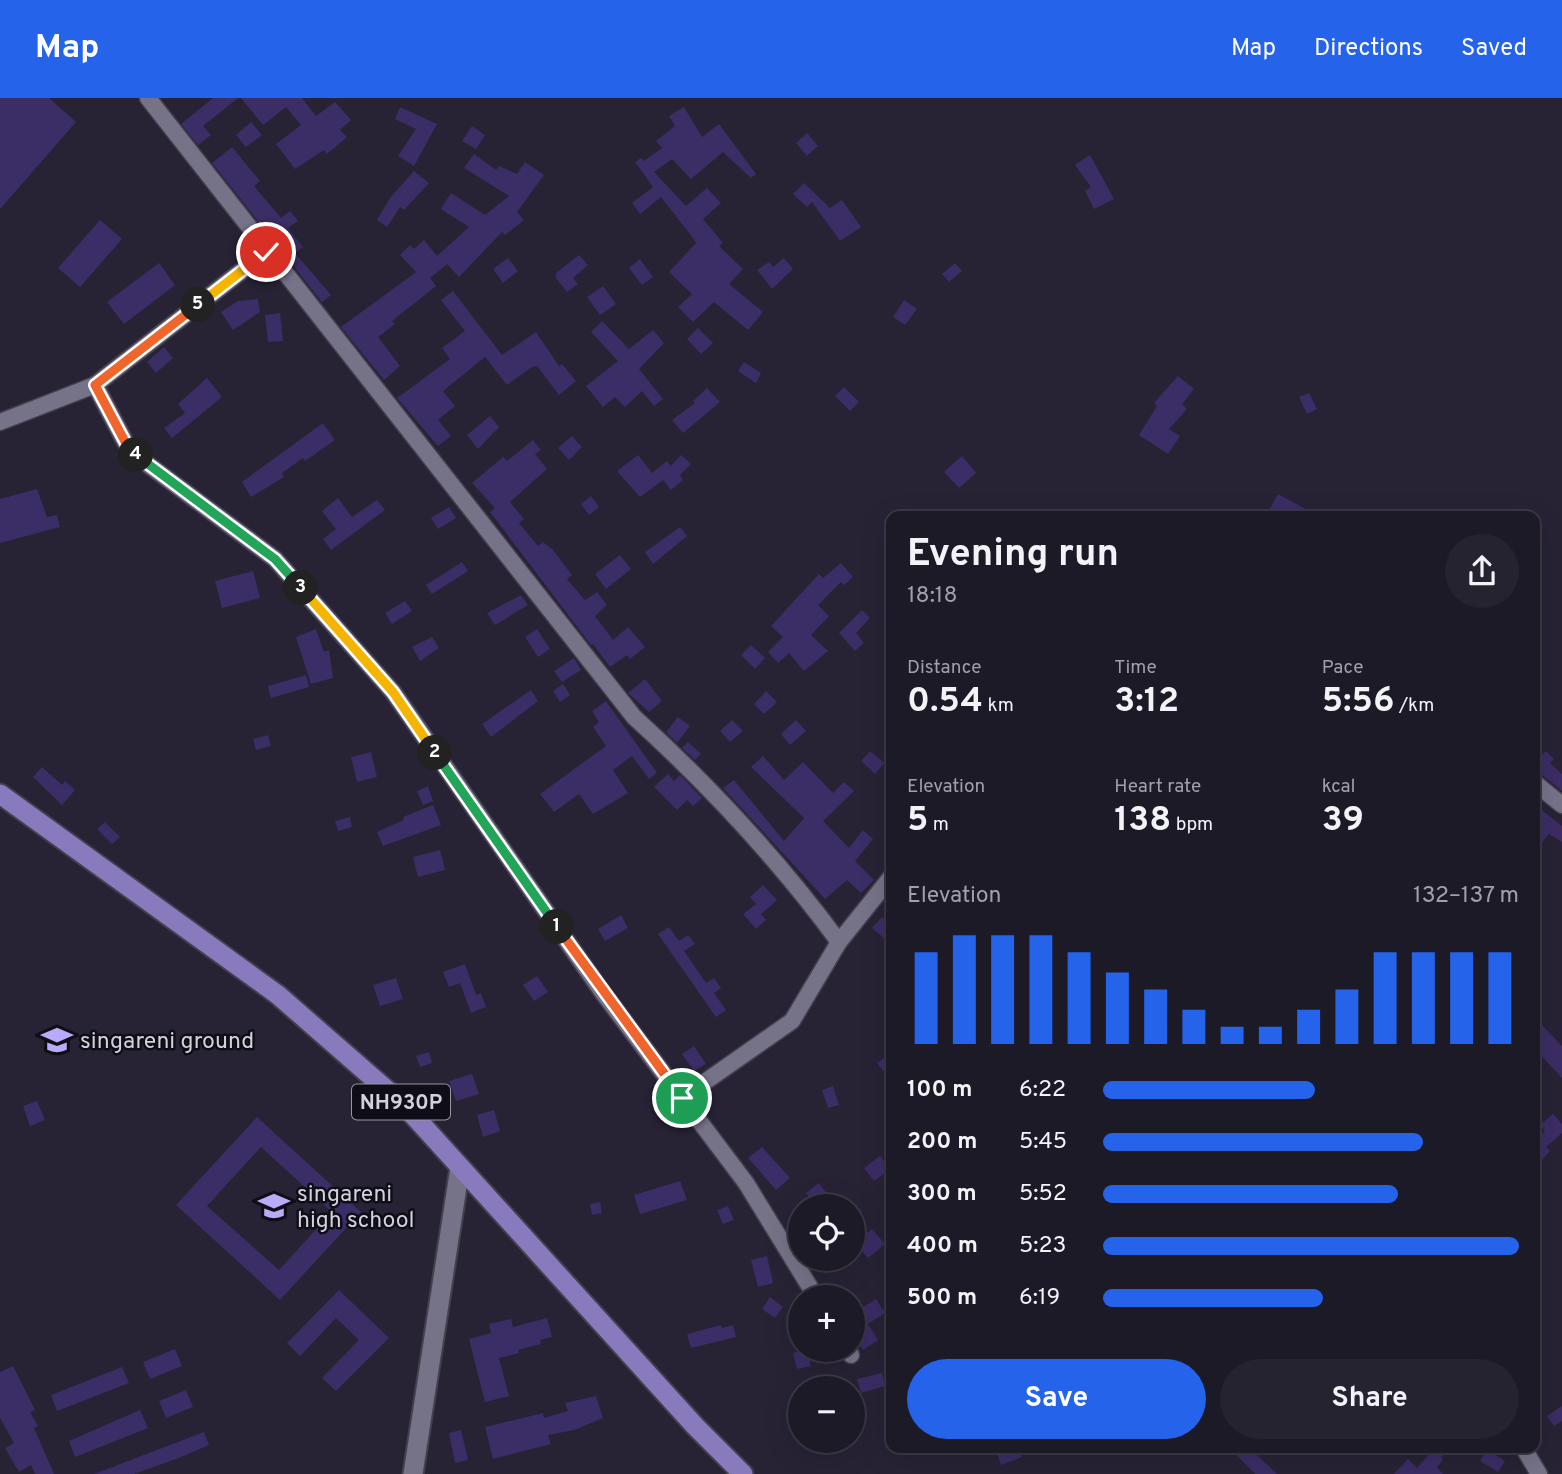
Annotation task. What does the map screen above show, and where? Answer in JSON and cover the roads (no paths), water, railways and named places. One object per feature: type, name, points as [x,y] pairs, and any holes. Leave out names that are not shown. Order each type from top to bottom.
[{"type":"highway","name":"NH930P","points":[[0,794],[278,995],[404,1105],[695,1426],[743,1474]]},
{"type":"street","points":[[148,98],[266,252],[497,538],[634,717],[707,783],[798,887],[839,942]]},
{"type":"street","points":[[0,422],[95,385],[266,252]]},
{"type":"street","points":[[95,385],[130,451],[275,559],[393,692],[603,993],[746,1183],[809,1285]]},
{"type":"street","points":[[1540,787],[1562,805]]},
{"type":"street","points":[[682,1098],[792,1021],[839,942],[886,883]]},
{"type":"street","points":[[413,1474],[460,1167]]},
{"type":"street","points":[[1527,1453],[1539,1474]]},
{"type":"place","name":"singareni ground","points":[[57,1040]]},
{"type":"place","name":"singareni high school","points":[[274,1206]]}]
